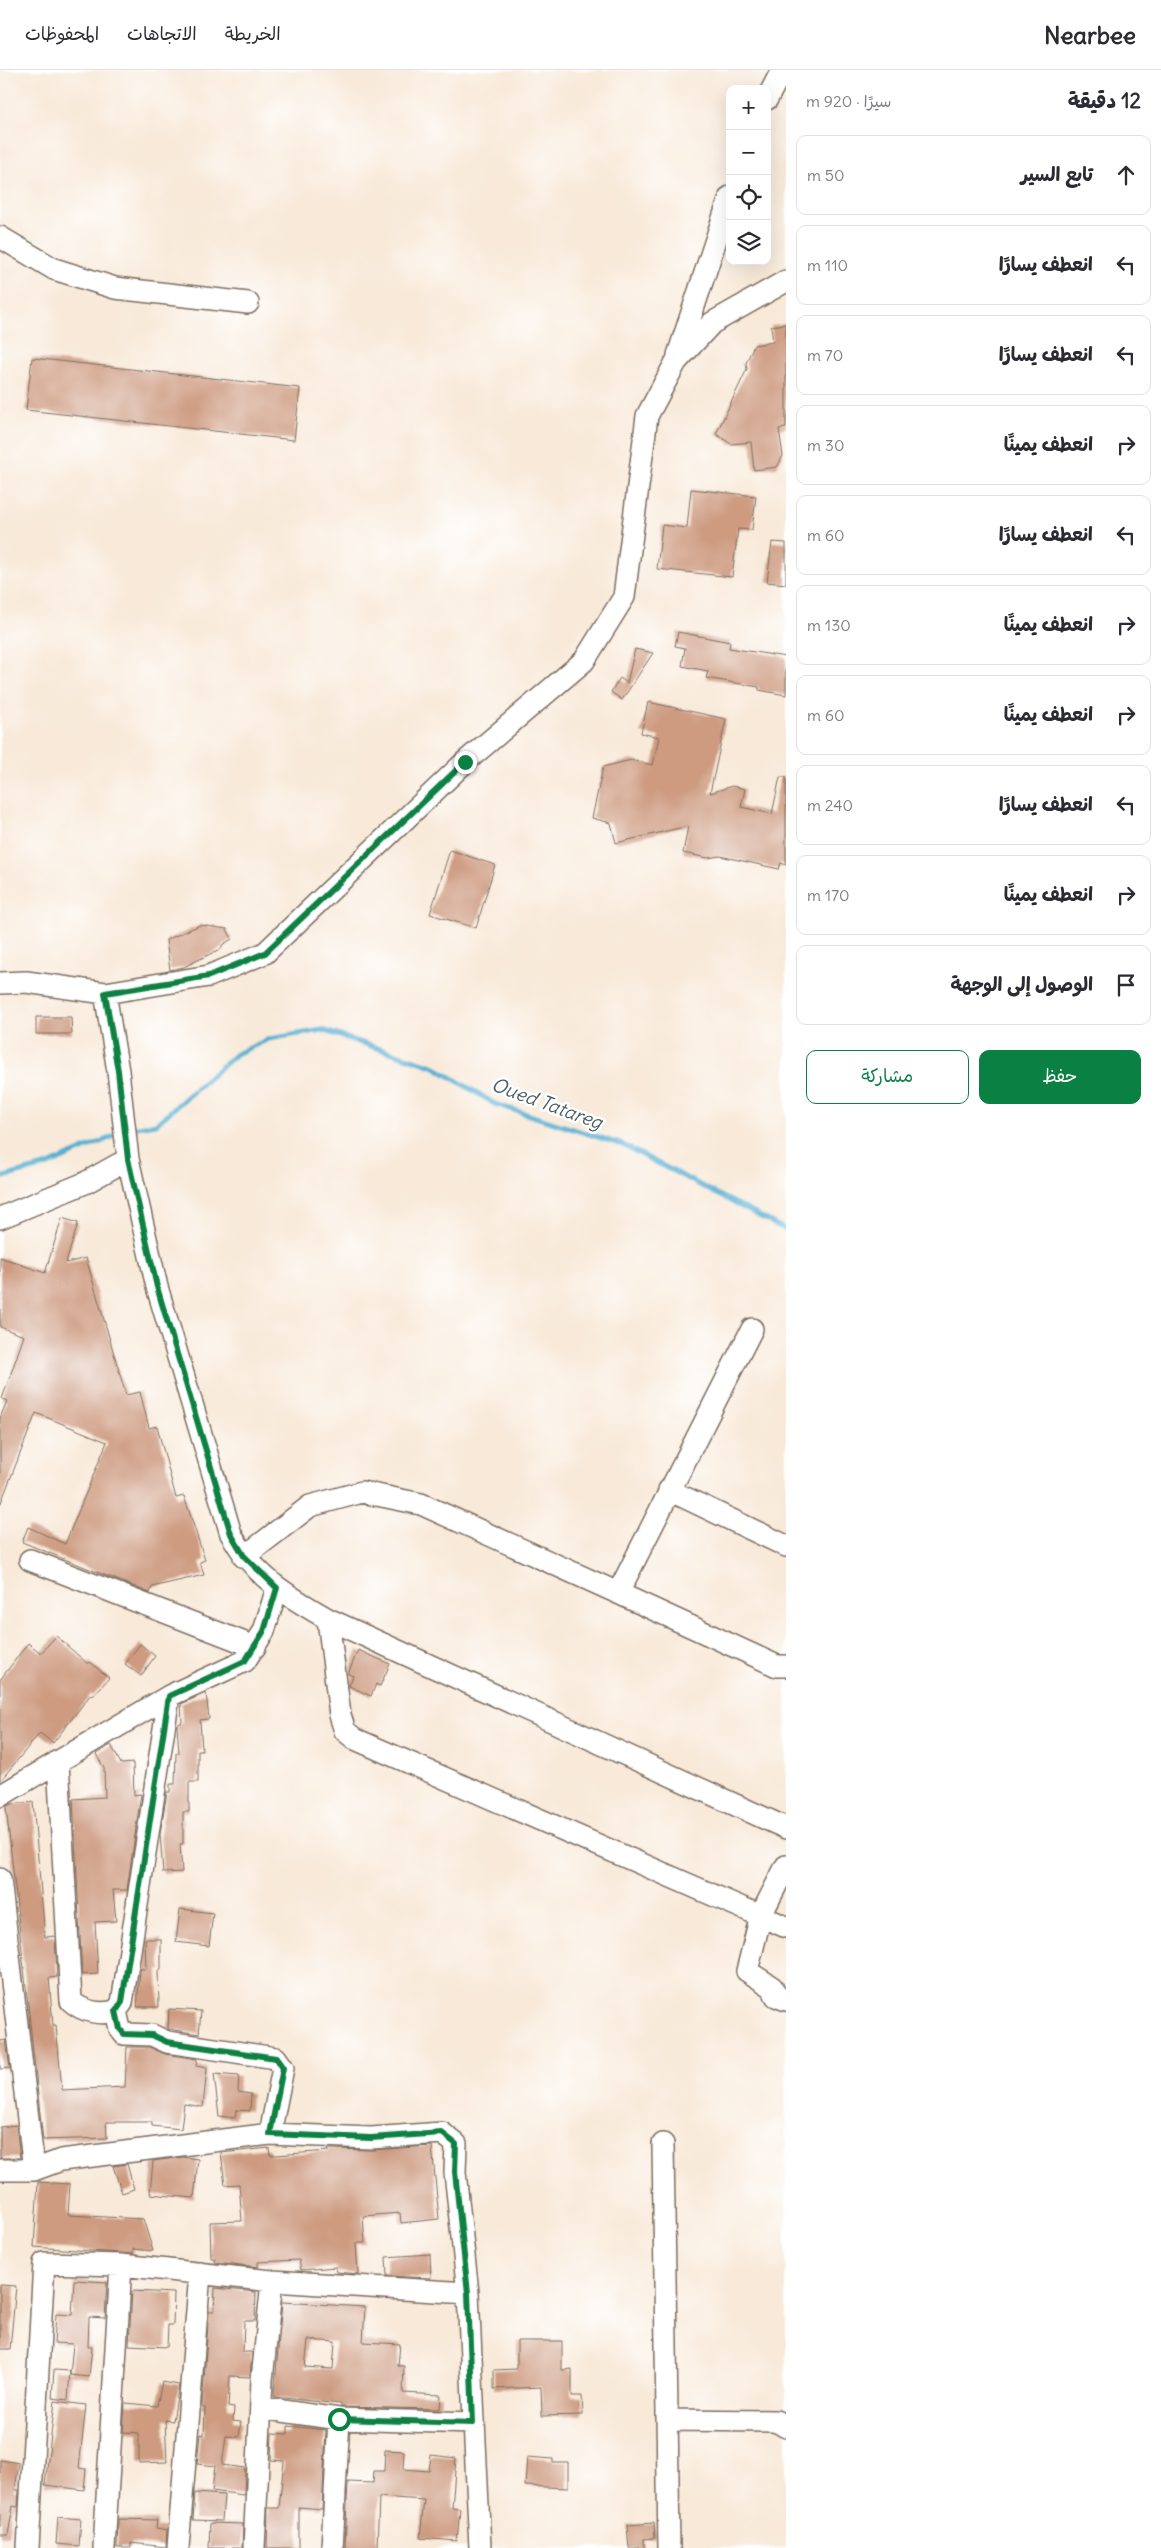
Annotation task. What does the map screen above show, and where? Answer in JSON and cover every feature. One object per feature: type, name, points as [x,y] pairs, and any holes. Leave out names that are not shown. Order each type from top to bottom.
[{"type":"street","points":[[771,91],[782,70]]},
{"type":"street","points":[[0,983],[26,982],[105,993],[209,976],[265,953],[465,762],[584,661],[624,597],[646,416],[676,362],[726,209]]},
{"type":"street","points":[[0,237],[54,269],[115,288],[248,303]]},
{"type":"street","points":[[676,362],[712,323],[786,281]]},
{"type":"street","points":[[105,993],[118,1071],[128,1159],[157,1287],[231,1534],[244,1556],[277,1588],[328,1619],[786,1828]]},
{"type":"street","points":[[0,1218],[85,1183],[128,1159]]},
{"type":"street","points":[[618,1593],[752,1329]]},
{"type":"street","points":[[669,1490],[786,1546]]},
{"type":"street","points":[[244,1556],[310,1506],[362,1492],[421,1504],[777,1666],[786,1666]]},
{"type":"street","points":[[30,1560],[121,1597],[255,1647]]},
{"type":"street","points":[[0,1796],[169,1696],[245,1661],[264,1631],[277,1588]]},
{"type":"street","points":[[328,1619],[340,1715],[345,1731],[355,1739],[786,1927]]},
{"type":"street","points":[[58,1761],[71,2001],[80,2009],[108,2013],[116,2011],[122,2002],[169,1696]]},
{"type":"street","points":[[786,1866],[760,1915],[747,1971],[772,1987],[776,1996],[786,2000]]},
{"type":"street","points":[[0,1880],[34,2170]]},
{"type":"street","points":[[116,2011],[120,2029],[124,2034],[152,2035],[167,2042],[276,2058],[283,2068],[270,2134]]},
{"type":"street","points":[[0,2170],[34,2170],[61,2160],[270,2134],[371,2138],[442,2133],[456,2144],[455,2172],[468,2293],[480,2548]]},
{"type":"street","points":[[663,2144],[669,2420],[669,2548]]},
{"type":"street","points":[[28,2548],[44,2264],[121,2265],[272,2281],[468,2293]]},
{"type":"street","points":[[104,2548],[121,2265]]},
{"type":"street","points":[[178,2548],[200,2273]]},
{"type":"street","points":[[254,2548],[261,2408],[272,2281]]},
{"type":"street","points":[[261,2408],[339,2419],[473,2423]]},
{"type":"street","points":[[332,2548],[339,2419]]},
{"type":"street","points":[[669,2420],[776,2420],[786,2427]]},
{"type":"building","points":[[786,324],[786,428],[779,429],[783,456],[777,467],[754,470],[751,442],[731,444],[716,434],[747,369],[746,363],[754,345],[773,342],[771,326]]},
{"type":"building","points":[[32,358],[300,388],[294,440],[26,410]]},
{"type":"building","points":[[691,489],[756,496],[752,530],[738,529],[732,577],[657,569],[662,525],[687,528]]},
{"type":"building","points":[[772,542],[786,543],[786,584],[767,582]]},
{"type":"building","points":[[678,632],[730,642],[729,648],[786,657],[786,695],[759,690],[759,687],[706,678],[708,671],[682,666],[685,648],[675,646]]},
{"type":"building","points":[[635,649],[653,653],[622,700],[611,692],[620,678],[627,683]]},
{"type":"building","points":[[648,702],[726,719],[710,793],[732,786],[745,789],[741,807],[772,814],[780,777],[786,777],[786,865],[781,863],[779,869],[720,856],[708,858],[683,853],[688,826],[616,843],[611,823],[592,818],[603,767],[631,760],[653,765],[659,737],[641,733]]},
{"type":"building","points":[[450,850],[495,865],[476,928],[430,914]]},
{"type":"building","points":[[200,925],[227,929],[232,939],[222,945],[222,948],[184,967],[170,970],[166,940]]},
{"type":"building","points":[[36,1017],[71,1017],[72,1034],[36,1034]]},
{"type":"building","points":[[62,1218],[78,1223],[66,1263],[86,1258],[126,1395],[140,1392],[149,1428],[157,1426],[176,1498],[184,1496],[205,1560],[200,1562],[204,1575],[152,1587],[150,1593],[22,1542],[28,1527],[65,1544],[107,1442],[36,1413],[0,1505],[0,1418],[7,1401],[2,1399],[24,1336],[0,1327],[0,1257],[45,1273]]},
{"type":"building","points":[[56,1636],[88,1664],[90,1662],[109,1678],[93,1696],[91,1694],[53,1743],[40,1733],[0,1781],[0,1680],[28,1643],[41,1653]]},
{"type":"building","points":[[140,1644],[155,1656],[141,1676],[125,1664]]},
{"type":"building","points":[[358,1650],[390,1664],[380,1686],[376,1684],[371,1696],[349,1686],[353,1676],[348,1674]]},
{"type":"building","points":[[206,1693],[209,1719],[200,1720],[202,1750],[198,1750],[198,1782],[189,1782],[189,1812],[183,1812],[183,1844],[180,1844],[182,1872],[163,1873],[160,1834],[167,1792],[170,1792],[170,1784],[175,1784],[176,1753],[179,1753],[177,1725],[182,1722],[181,1704]]},
{"type":"building","points":[[111,1745],[121,1764],[133,1763],[134,1795],[141,1794],[127,1890],[113,1890],[116,1921],[95,1922],[98,1974],[82,1975],[73,1799],[105,1797],[104,1768],[96,1754]]},
{"type":"building","points":[[33,1802],[45,1937],[55,1936],[57,1977],[49,1978],[53,2025],[56,2025],[62,2090],[125,2087],[127,2047],[149,2047],[165,2054],[197,2059],[196,2066],[207,2068],[203,2107],[184,2104],[181,2129],[152,2126],[152,2122],[106,2122],[107,2138],[43,2140],[6,1807],[11,1804]]},
{"type":"building","points":[[180,1909],[213,1913],[209,1946],[176,1942]]},
{"type":"building","points":[[145,1939],[161,1939],[161,1970],[158,1970],[159,2007],[137,2007],[140,1969],[146,1969]]},
{"type":"building","points":[[169,2009],[201,2011],[199,2034],[168,2029]]},
{"type":"building","points":[[6,2040],[10,2068],[0,2069],[0,2041]]},
{"type":"building","points":[[214,2074],[239,2076],[238,2092],[251,2094],[250,2111],[236,2110],[235,2118],[219,2116]]},
{"type":"building","points":[[16,2125],[20,2158],[0,2158],[0,2127]]},
{"type":"building","points":[[432,2146],[439,2219],[401,2223],[400,2213],[363,2216],[365,2243],[356,2243],[358,2274],[337,2272],[336,2267],[301,2270],[299,2260],[258,2262],[258,2267],[215,2262],[215,2258],[211,2258],[210,2222],[242,2221],[239,2184],[225,2185],[221,2153],[269,2148],[270,2155],[276,2155],[329,2151],[328,2149],[372,2150]]},
{"type":"building","points":[[183,2157],[198,2159],[194,2198],[150,2194],[153,2161]]},
{"type":"building","points":[[127,2164],[134,2189],[122,2193],[113,2166]]},
{"type":"building","points":[[38,2182],[70,2184],[68,2215],[143,2219],[153,2251],[133,2249],[133,2254],[34,2247]]},
{"type":"building","points":[[430,2254],[431,2278],[387,2276],[386,2257]]},
{"type":"building","points":[[74,2280],[107,2282],[105,2318],[89,2317],[88,2347],[92,2347],[89,2377],[70,2375],[73,2344],[54,2343],[56,2314],[72,2315]]},
{"type":"building","points":[[0,2285],[16,2286],[10,2349],[0,2349]]},
{"type":"building","points":[[215,2288],[256,2292],[255,2321],[244,2321],[243,2352],[252,2352],[250,2377],[230,2376],[228,2407],[234,2408],[233,2421],[241,2422],[239,2437],[226,2436],[222,2465],[245,2468],[244,2495],[212,2491],[215,2466],[197,2464],[200,2434],[204,2435],[205,2408],[202,2407],[209,2311],[214,2311]]},
{"type":"building","points":[[132,2291],[174,2293],[173,2325],[168,2325],[167,2347],[129,2345]]},
{"type":"building","points":[[282,2302],[365,2307],[363,2342],[400,2344],[398,2366],[404,2366],[403,2393],[441,2395],[440,2409],[341,2407],[341,2404],[274,2397]],"holes":[[[308,2340],[335,2342],[333,2369],[305,2367]]]},
{"type":"building","points":[[517,2341],[562,2341],[562,2370],[572,2369],[572,2396],[582,2396],[583,2415],[542,2416],[541,2387],[494,2389],[494,2370],[517,2369]]},
{"type":"building","points":[[54,2370],[70,2371],[68,2400],[52,2398]]},
{"type":"building","points":[[162,2382],[179,2385],[173,2421],[165,2420],[167,2462],[139,2463],[139,2433],[123,2432],[125,2403],[157,2406]]},
{"type":"building","points":[[55,2401],[86,2405],[79,2468],[86,2469],[84,2490],[45,2485]]},
{"type":"building","points":[[288,2426],[326,2430],[322,2509],[299,2507],[299,2548],[267,2548],[268,2508],[279,2508],[284,2461],[271,2460],[272,2433],[288,2434]]},
{"type":"building","points":[[385,2450],[404,2451],[403,2469],[429,2471],[431,2455],[456,2458],[452,2508],[460,2509],[457,2541],[420,2538],[424,2500],[379,2497],[377,2548],[345,2548],[348,2482],[373,2483],[374,2471],[384,2471]]},
{"type":"building","points":[[527,2457],[553,2459],[553,2462],[568,2462],[568,2488],[525,2486]]},
{"type":"building","points":[[0,2460],[19,2463],[15,2490],[19,2490],[18,2507],[13,2506],[8,2535],[0,2535]]},
{"type":"building","points":[[195,2493],[224,2495],[222,2521],[193,2520]]},
{"type":"building","points":[[58,2517],[81,2519],[79,2546],[56,2544]]},
{"type":"building","points":[[118,2519],[157,2520],[156,2528],[167,2530],[166,2547],[131,2543],[131,2548],[117,2548]]},
{"type":"building","points":[[210,2523],[243,2524],[242,2548],[209,2548]]},
{"type":"building","points":[[654,2523],[655,2538],[644,2539],[644,2548],[629,2548],[627,2525]]},
{"type":"waterway","name":"Oued Tatareg","points":[[131,1128],[156,1124],[236,1054],[269,1039],[322,1030],[433,1066],[495,1104],[623,1145],[786,1230]]},
{"type":"waterway","name":"Oued Tatareg","points":[[0,1178],[48,1165],[121,1133]]},
{"type":"route","points":[[339,2419],[473,2423],[468,2293],[455,2172],[456,2144],[442,2133],[371,2138],[270,2134],[283,2068],[276,2058],[167,2042],[152,2035],[124,2034],[120,2029],[116,2011],[122,2002],[169,1696],[245,1661],[264,1631],[277,1588],[244,1556],[231,1534],[157,1287],[128,1159],[118,1071],[105,993],[209,976],[265,953],[465,762]]}]
